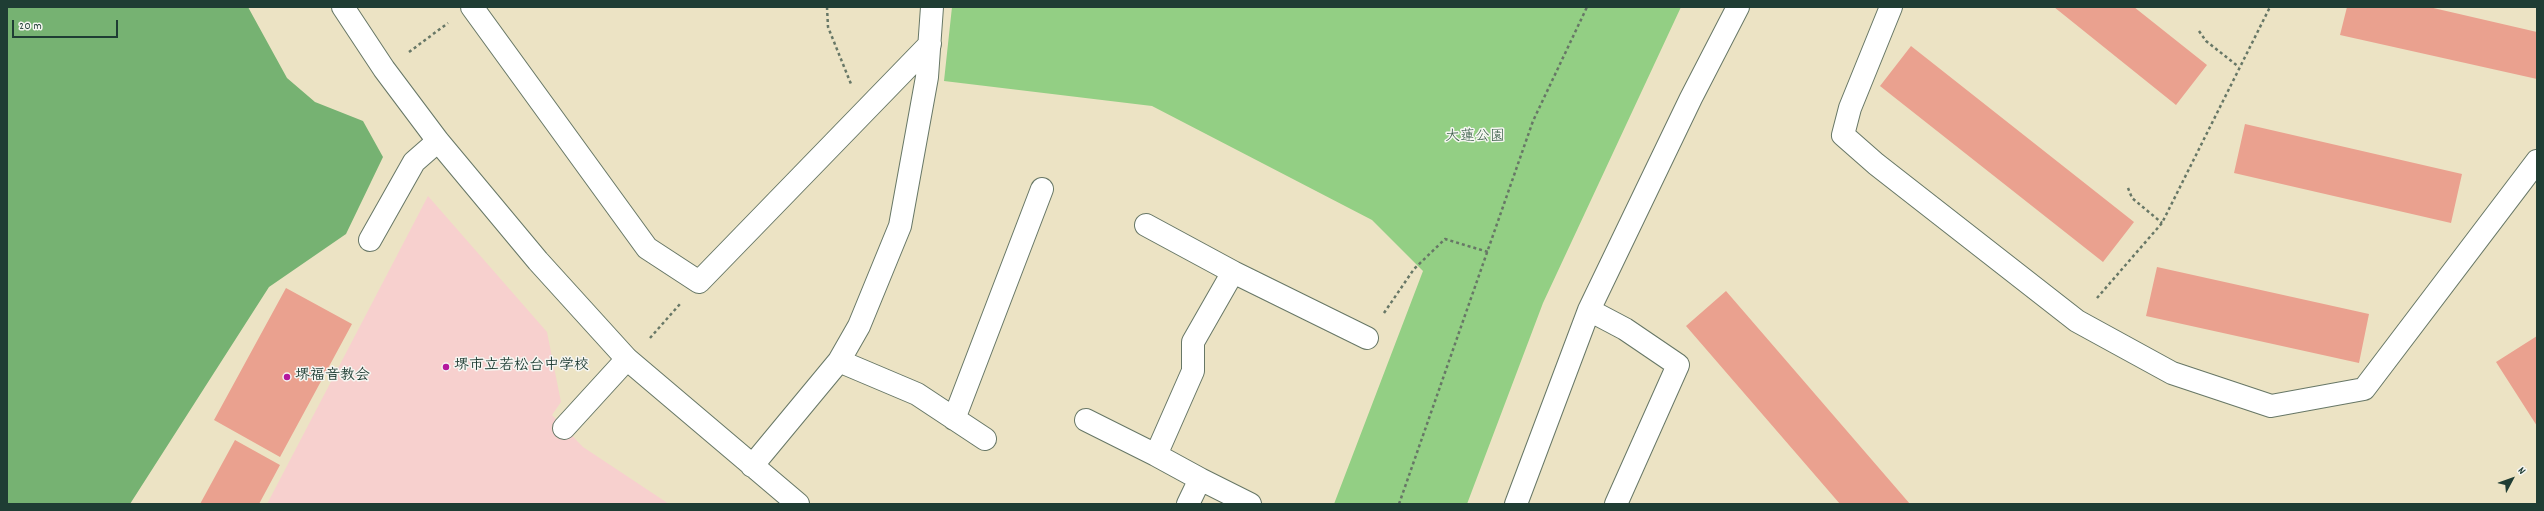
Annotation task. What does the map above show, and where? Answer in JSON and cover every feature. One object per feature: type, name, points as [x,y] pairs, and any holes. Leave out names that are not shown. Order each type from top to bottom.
[{"type":"street","points":[[343,7],[384,69],[438,141],[538,260],[627,359],[798,504]]},
{"type":"street","points":[[472,7],[647,248],[699,282],[930,44]]},
{"type":"street","points":[[752,466],[839,361],[859,326],[900,226],[927,77],[932,7]]},
{"type":"street","points":[[1516,504],[1589,310],[1691,98],[1738,7]]},
{"type":"street","points":[[1891,7],[1850,108],[1843,135],[1876,164],[2077,321],[2172,373],[2271,406],[2364,390],[2537,161]]},
{"type":"street","points":[[370,240],[414,162],[438,141]]},
{"type":"street","points":[[954,419],[1042,189]]},
{"type":"street","points":[[1146,225],[1233,272],[1367,338]]},
{"type":"street","points":[[1156,455],[1192,371],[1193,342],[1233,272]]},
{"type":"street","points":[[1589,310],[1625,329],[1678,365],[1616,504]]},
{"type":"street","points":[[564,428],[627,359]]},
{"type":"street","points":[[839,361],[917,394],[985,439]]},
{"type":"street","points":[[1086,420],[1250,504]]},
{"type":"street","points":[[1188,504],[1200,479]]},
{"type":"path","points":[[827,7],[828,27],[848,80],[868,108]]},
{"type":"path","points":[[1399,504],[1533,121],[1587,7]]},
{"type":"path","points":[[2077,321],[2162,223],[2270,7]]},
{"type":"path","points":[[409,52],[438,31]]},
{"type":"path","points":[[2200,31],[2206,41],[2239,67]]},
{"type":"path","points":[[2128,188],[2132,198],[2162,223]]},
{"type":"path","points":[[1367,338],[1414,269],[1445,239],[1488,252]]},
{"type":"path","points":[[650,338],[699,282]]},
{"type":"shaded area","name":"堺市立若松台中学校","points":[[428,196],[547,332],[561,402],[552,415],[583,447],[669,504],[267,504]]},
{"type":"green space","points":[[7,7],[248,7],[287,78],[315,102],[363,121],[383,157],[346,234],[269,287],[130,504],[7,504]]},
{"type":"green space","name":"大蓮公園","points":[[952,7],[1681,7],[1543,303],[1467,504],[1334,504],[1423,271],[1372,220],[1152,106],[944,81]]},
{"type":"building","points":[[2054,7],[2134,7],[2207,65],[2176,105]]},
{"type":"building","points":[[2347,7],[2429,7],[2537,32],[2537,79],[2340,35]]},
{"type":"building","points":[[1911,46],[2134,222],[2103,262],[1880,86]]},
{"type":"building","points":[[2245,124],[2462,174],[2451,223],[2234,173]]},
{"type":"building","points":[[2157,267],[2369,314],[2359,363],[2146,316]]},
{"type":"building","points":[[286,288],[352,324],[280,457],[214,420]]},
{"type":"building","points":[[1726,291],[1910,504],[1840,504],[1686,326]]},
{"type":"building","points":[[2537,336],[2537,426],[2496,362]]},
{"type":"building","points":[[235,440],[280,465],[259,504],[200,504]]},
{"type":"place","name":"堺市立若松台中学校","points":[[446,367]]},
{"type":"place","name":"堺福音教会","points":[[287,377]]}]
